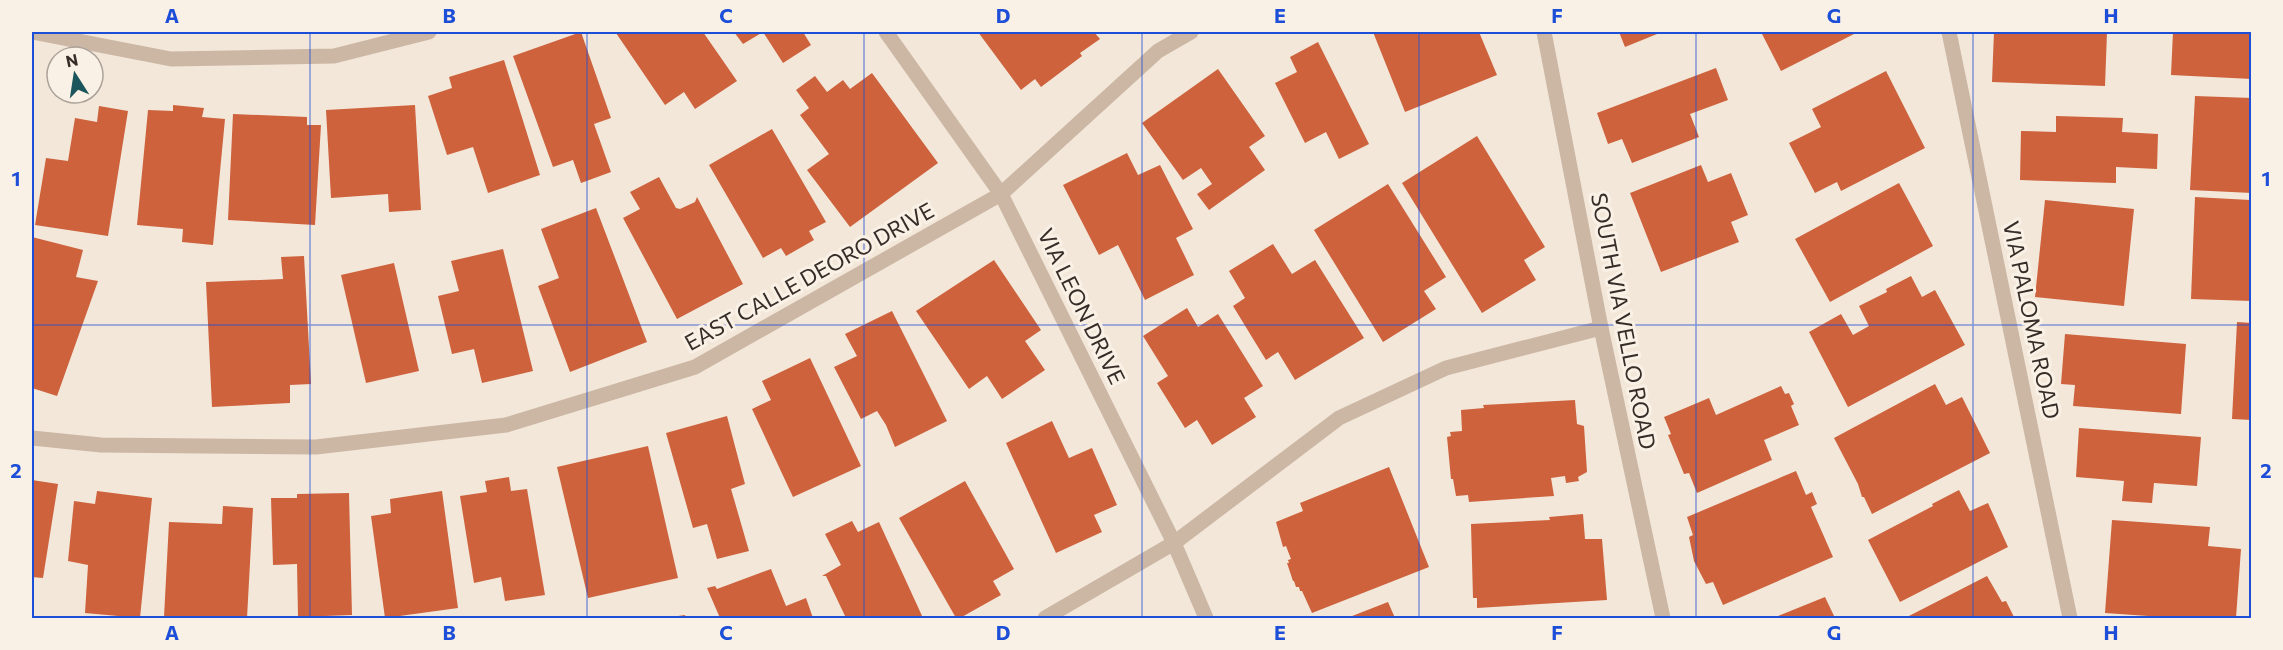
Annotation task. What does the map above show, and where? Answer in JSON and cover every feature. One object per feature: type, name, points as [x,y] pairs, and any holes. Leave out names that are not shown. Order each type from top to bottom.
[{"type":"lane","points":[[32,32],[171,59],[334,56],[429,32]]},
{"type":"lane","name":"VIA LEON DRIVE","points":[[886,32],[1001,194],[1174,543],[1206,618]]},
{"type":"lane","name":"EAST CALLE DEORO DRIVE","points":[[32,438],[101,445],[316,447],[506,425],[695,367],[1001,194],[1158,51],[1191,32]]},
{"type":"lane","name":"SOUTH VIA VELLO ROAD","points":[[1544,32],[1601,328],[1663,618]]},
{"type":"lane","name":"VIA PALOMA ROAD","points":[[1949,32],[2070,618]]},
{"type":"lane","points":[[1045,618],[1174,543],[1339,418],[1446,368],[1601,328]]},
{"type":"building","points":[[581,32],[611,118],[594,124],[611,172],[581,183],[573,160],[553,167],[513,56]]},
{"type":"building","points":[[703,32],[737,81],[695,109],[684,92],[665,105],[616,33]]},
{"type":"building","points":[[734,32],[763,32],[743,44]]},
{"type":"building","points":[[763,32],[803,32],[811,45],[783,63]]},
{"type":"building","points":[[978,32],[1094,32],[1100,39],[1080,53],[1082,56],[1041,87],[1035,79],[1021,90]]},
{"type":"building","points":[[1373,32],[1479,32],[1497,75],[1405,112]]},
{"type":"building","points":[[1619,32],[1662,32],[1625,47]]},
{"type":"building","points":[[1761,32],[1858,32],[1781,71]]},
{"type":"building","points":[[1994,32],[2107,32],[2105,86],[1992,82]]},
{"type":"building","points":[[2173,32],[2252,32],[2252,79],[2171,75]]},
{"type":"building","points":[[1318,42],[1369,144],[1339,159],[1326,132],[1305,143],[1275,83],[1297,72],[1290,57]]},
{"type":"building","points":[[504,60],[540,175],[488,193],[473,147],[447,155],[428,96],[452,88],[449,77]]},
{"type":"building","points":[[1716,68],[1728,100],[1690,114],[1699,137],[1632,163],[1622,139],[1608,144],[1597,113]]},
{"type":"building","points":[[1218,69],[1265,136],[1249,147],[1265,170],[1209,210],[1197,194],[1212,184],[1201,168],[1183,180],[1142,123]]},
{"type":"building","points":[[1886,71],[1925,148],[1841,191],[1837,182],[1815,193],[1789,143],[1821,127],[1812,109]]},
{"type":"building","points":[[872,73],[938,163],[850,227],[807,170],[829,154],[800,115],[809,108],[796,90],[815,76],[827,92],[843,80],[850,89]]},
{"type":"building","points":[[2195,96],[2252,98],[2252,193],[2190,190]]},
{"type":"building","points":[[173,105],[204,108],[202,117],[225,119],[213,245],[182,242],[183,229],[137,225],[148,110],[173,111]]},
{"type":"building","points":[[415,105],[421,210],[389,212],[388,194],[331,198],[326,110]]},
{"type":"building","points":[[99,106],[128,111],[108,236],[35,225],[46,158],[68,161],[75,118],[97,122]]},
{"type":"building","points":[[233,114],[307,117],[307,125],[321,125],[315,225],[228,220]]},
{"type":"building","points":[[2056,116],[2123,118],[2122,132],[2158,134],[2157,169],[2116,167],[2116,183],[2020,180],[2021,131],[2056,132]]},
{"type":"building","points":[[772,129],[826,222],[809,231],[814,240],[786,256],[781,248],[763,258],[709,165]]},
{"type":"building","points":[[1477,136],[1545,247],[1524,260],[1536,280],[1482,313],[1402,183]]},
{"type":"building","points":[[1127,153],[1138,175],[1160,165],[1193,229],[1176,238],[1194,275],[1145,300],[1118,245],[1099,255],[1063,185]]},
{"type":"building","points":[[1701,165],[1708,182],[1731,173],[1748,215],[1731,222],[1739,242],[1661,272],[1630,193]]},
{"type":"building","points":[[659,177],[676,208],[680,209],[695,202],[697,197],[743,284],[677,319],[623,218],[640,209],[630,192]]},
{"type":"building","points":[[1899,183],[1933,246],[1830,302],[1795,239]]},
{"type":"building","points":[[1388,184],[1446,277],[1424,291],[1436,309],[1383,342],[1314,230]]},
{"type":"building","points":[[2195,197],[2250,200],[2252,301],[2191,299]]},
{"type":"building","points":[[2045,200],[2134,209],[2124,306],[2035,297]]},
{"type":"building","points":[[596,208],[647,342],[570,372],[538,286],[559,278],[541,229]]},
{"type":"building","points":[[32,237],[83,250],[76,277],[98,281],[57,396],[32,388]]},
{"type":"building","points":[[1273,244],[1292,274],[1315,260],[1364,338],[1295,380],[1278,352],[1266,360],[1233,306],[1245,298],[1229,271]]},
{"type":"building","points":[[503,249],[533,371],[482,383],[474,349],[452,354],[438,296],[459,291],[451,261]]},
{"type":"building","points":[[304,256],[311,384],[290,385],[290,403],[212,407],[206,282],[283,279],[281,257]]},
{"type":"building","points":[[994,260],[1041,330],[1025,341],[1045,370],[1002,399],[987,376],[969,389],[916,311]]},
{"type":"building","points":[[394,263],[419,371],[366,383],[341,275]]},
{"type":"building","points":[[1911,276],[1922,297],[1935,290],[1965,345],[1848,407],[1809,332],[1841,314],[1853,335],[1869,326],[1859,306],[1887,292],[1886,289]]},
{"type":"building","points":[[1187,308],[1198,327],[1218,314],[1263,386],[1244,398],[1256,417],[1212,445],[1197,420],[1185,428],[1157,383],[1168,376],[1143,336]]},
{"type":"building","points":[[892,311],[947,421],[895,447],[877,411],[861,419],[834,367],[857,356],[845,334]]},
{"type":"building","points":[[2237,322],[2252,323],[2252,420],[2232,419]]},
{"type":"building","points":[[2065,334],[2186,344],[2181,414],[2073,406],[2075,385],[2061,384]]},
{"type":"building","points":[[810,358],[861,466],[793,497],[752,409],[771,400],[762,381]]},
{"type":"building","points":[[1935,384],[1946,405],[1962,397],[1990,453],[1872,514],[1834,438]]},
{"type":"building","points":[[1781,386],[1785,394],[1789,393],[1794,404],[1791,406],[1799,425],[1764,440],[1772,460],[1697,493],[1689,473],[1684,474],[1668,435],[1671,434],[1664,417],[1709,398],[1716,415]]},
{"type":"building","points":[[1575,400],[1577,424],[1584,426],[1587,472],[1578,477],[1579,481],[1566,483],[1565,476],[1551,478],[1554,496],[1469,502],[1468,495],[1456,496],[1453,479],[1451,479],[1447,437],[1451,436],[1450,432],[1462,431],[1461,410],[1484,408],[1483,405]]},
{"type":"building","points":[[727,416],[745,484],[731,489],[749,551],[717,559],[707,524],[693,528],[666,433]]},
{"type":"building","points":[[1052,421],[1069,458],[1092,448],[1117,505],[1094,515],[1102,532],[1056,553],[1006,443]]},
{"type":"building","points":[[2079,428],[2201,437],[2197,486],[2154,483],[2152,503],[2122,501],[2124,481],[2076,477]]},
{"type":"building","points":[[648,446],[678,578],[588,598],[557,467]]},
{"type":"building","points":[[1389,467],[1429,567],[1312,613],[1302,591],[1293,581],[1287,563],[1291,559],[1286,546],[1283,547],[1276,522],[1303,511],[1300,503]]},
{"type":"building","points":[[1796,471],[1806,495],[1812,492],[1817,504],[1811,507],[1833,557],[1723,605],[1713,582],[1706,584],[1694,561],[1689,537],[1693,535],[1687,517]]},
{"type":"building","points":[[509,477],[511,491],[527,489],[545,595],[505,601],[501,577],[474,583],[460,496],[487,492],[485,481]]},
{"type":"building","points":[[32,480],[58,484],[43,578],[32,577]]},
{"type":"building","points":[[965,481],[1014,569],[993,581],[1001,595],[960,618],[956,618],[899,518]]},
{"type":"building","points":[[1959,490],[1970,511],[1988,503],[2008,547],[1900,602],[1868,540]]},
{"type":"building","points":[[97,491],[152,498],[140,618],[85,613],[88,565],[68,561],[74,501],[95,504]]},
{"type":"building","points":[[442,491],[458,608],[385,618],[371,516],[391,513],[390,499]]},
{"type":"building","points":[[349,493],[352,615],[298,617],[297,564],[273,565],[271,498],[297,498],[297,494]]},
{"type":"building","points":[[223,506],[253,508],[247,618],[164,617],[169,522],[222,524]]},
{"type":"building","points":[[1583,514],[1585,539],[1602,539],[1607,600],[1477,608],[1477,598],[1473,598],[1471,524],[1550,520],[1549,517]]},
{"type":"building","points":[[2112,520],[2210,527],[2208,546],[2241,549],[2236,618],[2177,618],[2105,613]]},
{"type":"building","points":[[852,521],[858,532],[879,522],[923,618],[846,618],[826,576],[822,576],[841,565],[825,534]]},
{"type":"building","points":[[771,569],[786,606],[806,598],[813,618],[720,618],[707,588],[715,586],[717,589]]},
{"type":"building","points":[[1987,576],[2002,602],[2006,601],[2014,617],[1905,618]]},
{"type":"building","points":[[1825,597],[1835,618],[1773,618]]},
{"type":"building","points":[[1388,602],[1395,618],[1347,618]]},
{"type":"building","points":[[685,615],[686,618],[671,618],[671,617]]}]
